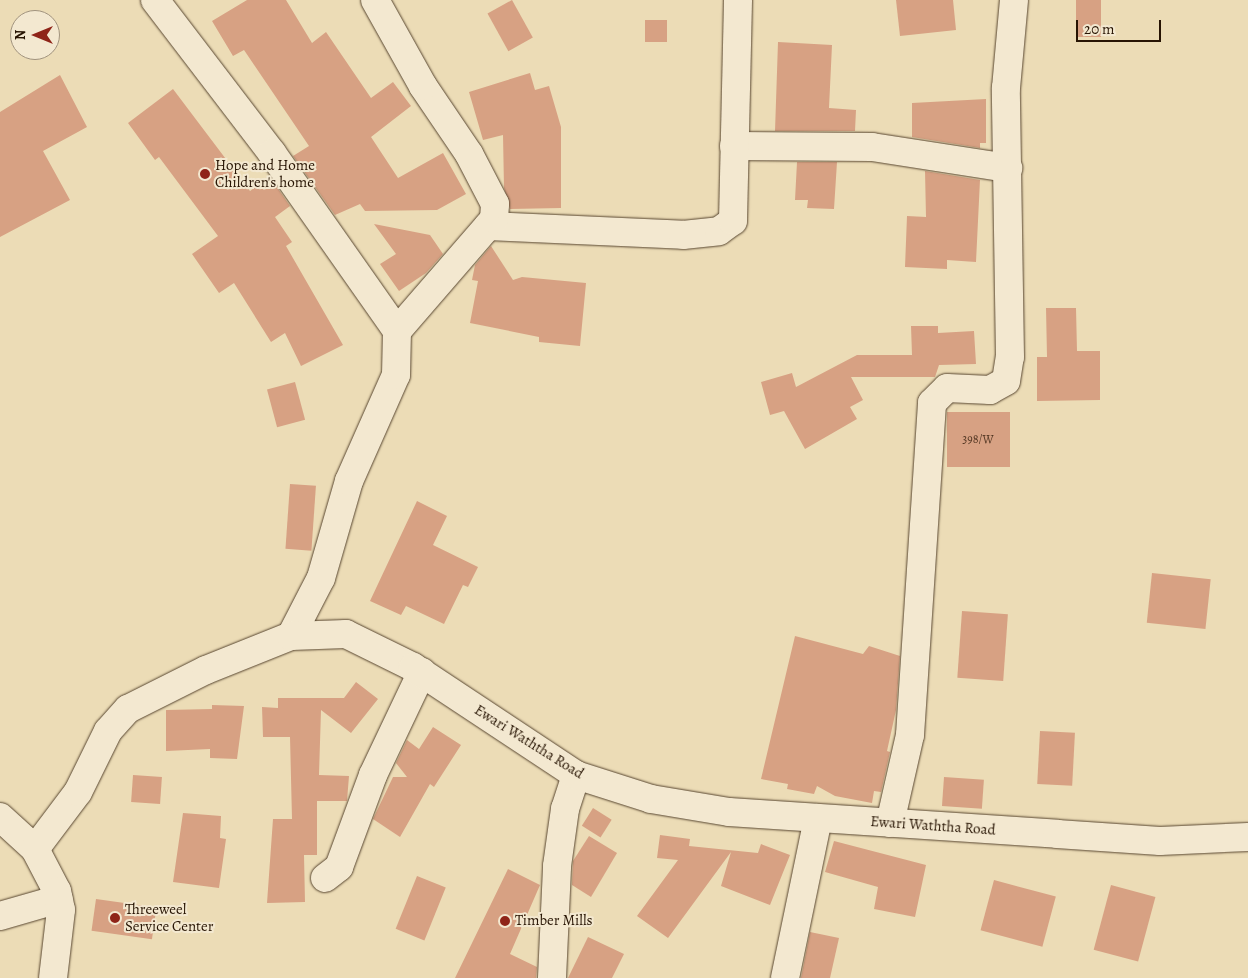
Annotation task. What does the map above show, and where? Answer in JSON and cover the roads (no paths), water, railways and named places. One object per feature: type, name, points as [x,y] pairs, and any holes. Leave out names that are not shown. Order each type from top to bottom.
[{"type":"street","points":[[155,0],[272,153],[397,331],[396,375],[348,481],[321,578],[291,636]]},
{"type":"street","points":[[375,0],[496,204],[488,226],[397,331]]},
{"type":"street","points":[[488,226],[683,235],[719,231],[733,221],[738,0]]},
{"type":"street","points":[[890,823],[910,735],[932,403],[947,388],[990,390],[1006,381],[1010,357],[1006,88],[1014,0]]},
{"type":"street","points":[[734,146],[872,147],[1008,168]]},
{"type":"street","name":"Ewari Waththa Road","points":[[35,849],[78,792],[108,731],[128,709],[206,670],[291,636],[346,634],[422,672],[576,775],[670,802],[728,812],[1160,841],[1248,837]]},
{"type":"street","points":[[325,878],[339,867],[373,775],[422,672]]},
{"type":"street","points":[[552,978],[557,866],[565,809],[576,775]]},
{"type":"street","points":[[0,817],[35,849],[59,899],[53,978]]},
{"type":"street","points":[[785,978],[818,818]]},
{"type":"street","points":[[0,916],[59,899]]},
{"type":"place","name":"Hope and Home Children's home","points":[[205,174]]},
{"type":"place","name":"Threeweel Service Center","points":[[115,918]]},
{"type":"place","name":"Timber Mills","points":[[505,921]]}]
